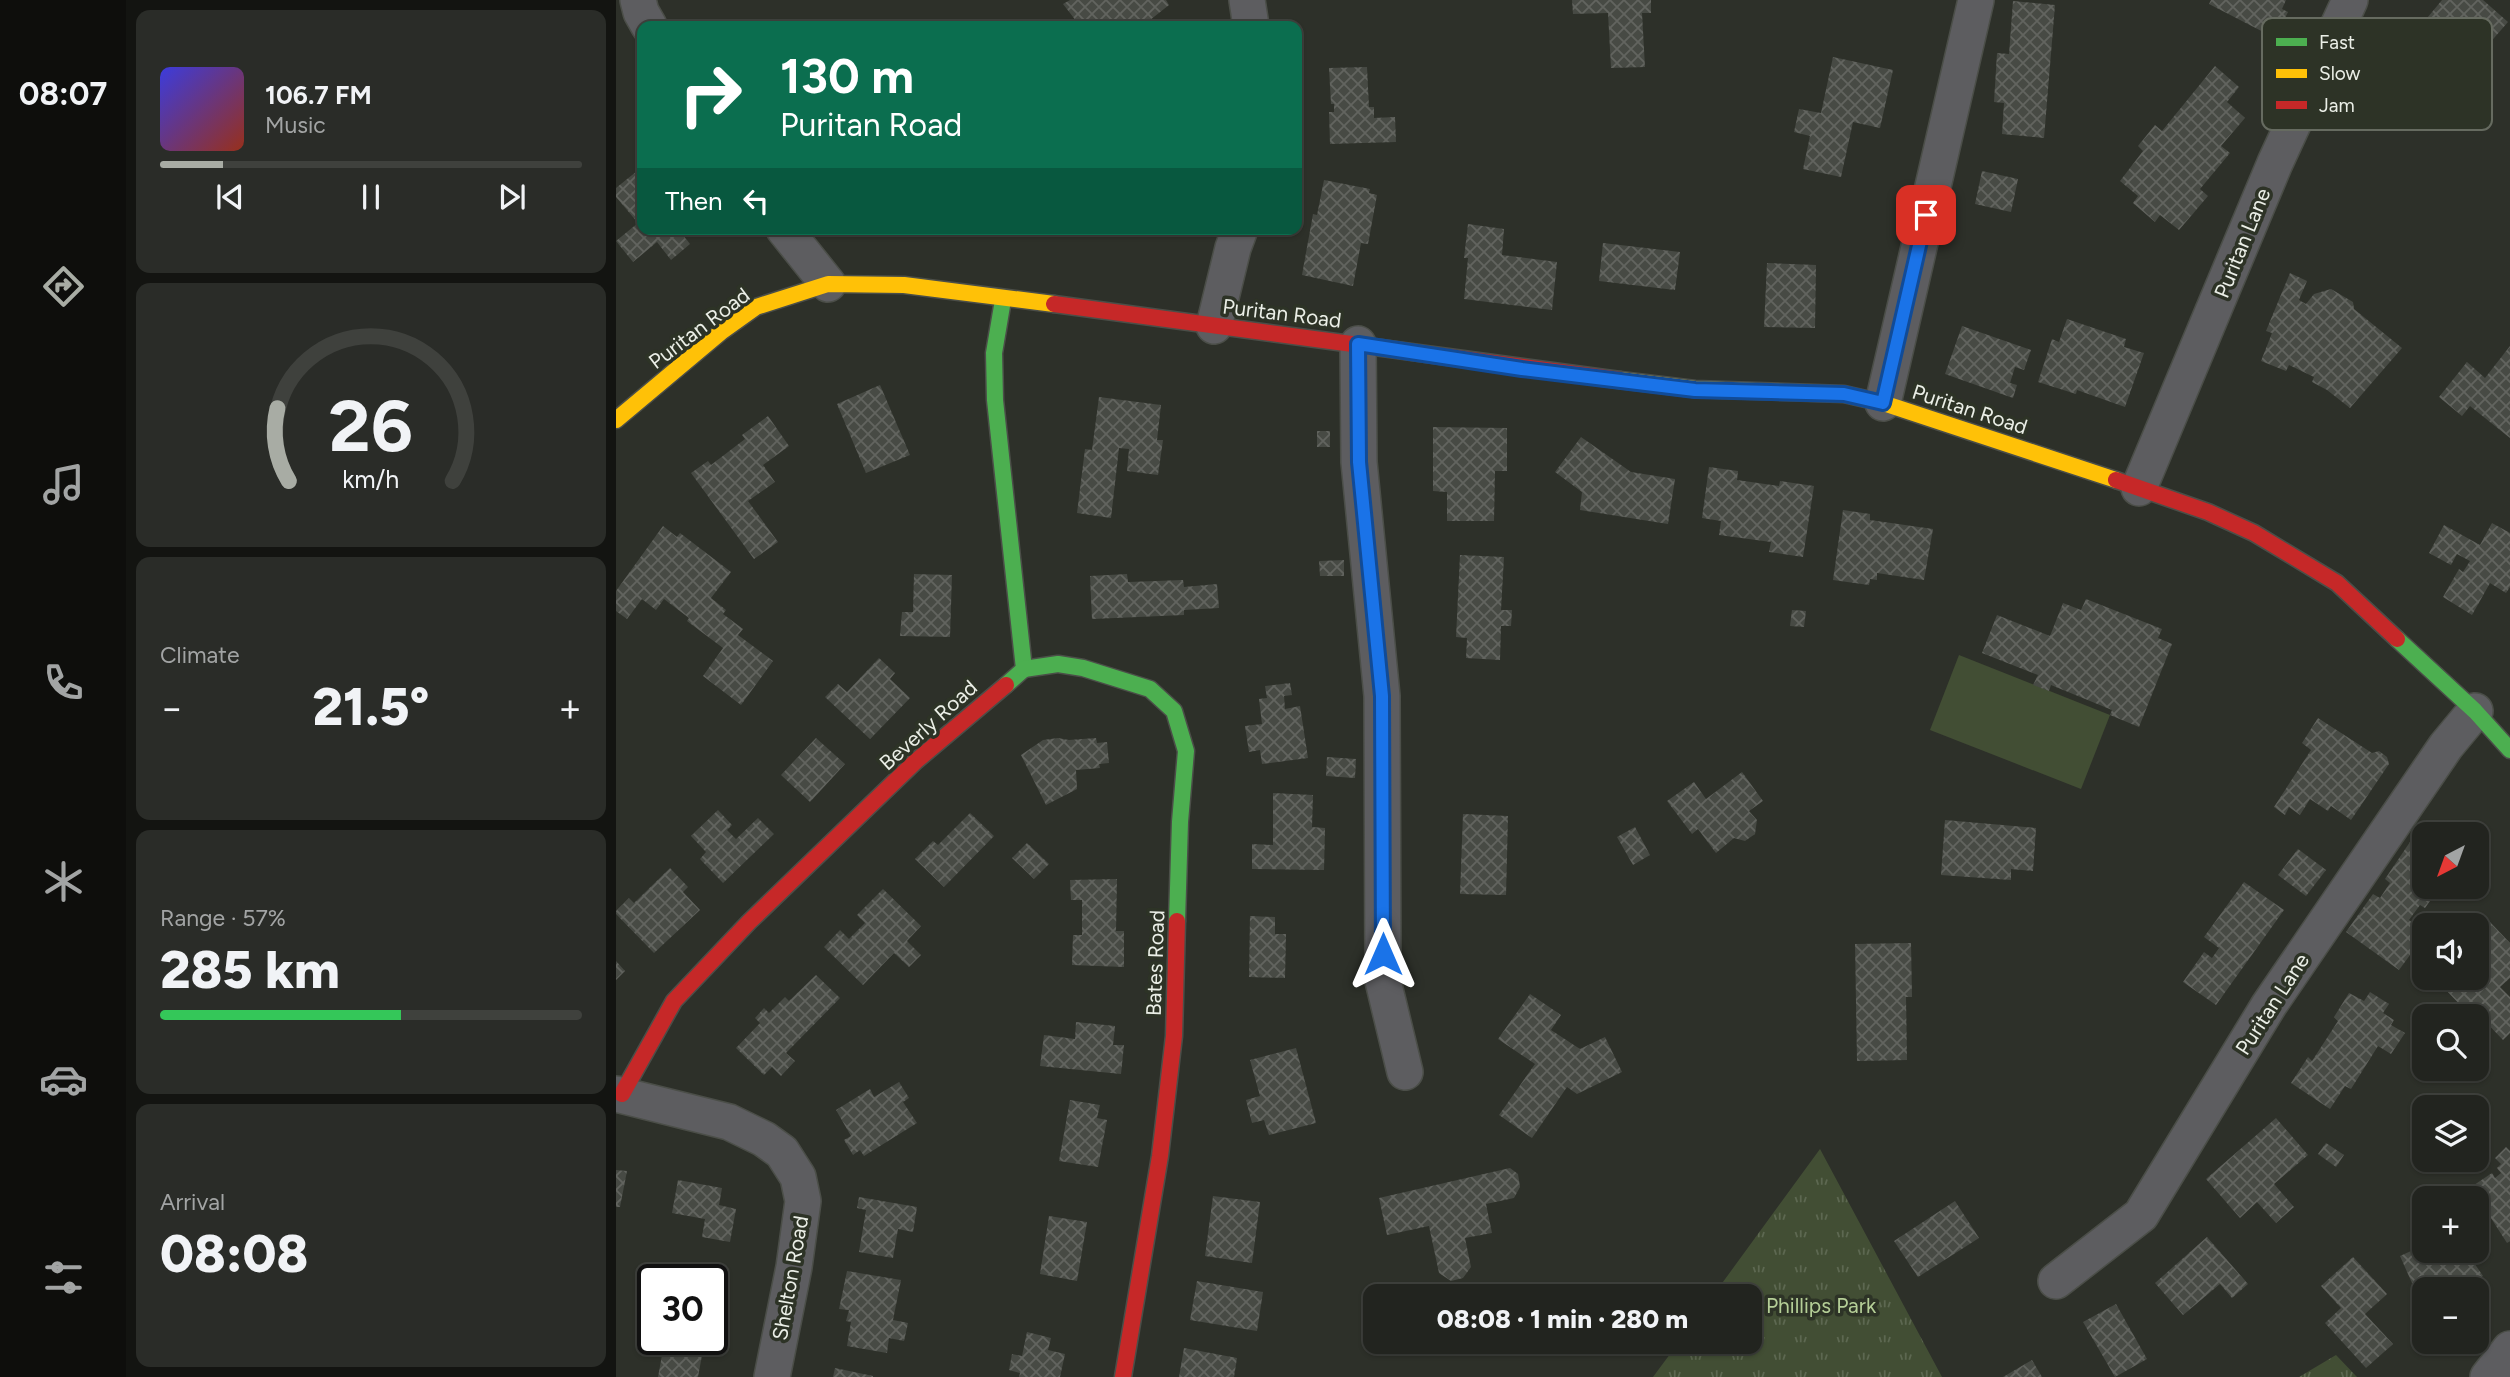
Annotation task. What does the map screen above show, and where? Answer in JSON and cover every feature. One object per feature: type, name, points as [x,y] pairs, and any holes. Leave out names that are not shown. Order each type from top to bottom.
[{"type":"street","points":[[638,0],[646,21]]},
{"type":"street","points":[[1247,0],[1250,21]]},
{"type":"street","points":[[1883,403],[1976,0]]},
{"type":"street","name":"Puritan Lane","points":[[2342,18],[2350,0]]},
{"type":"street","name":"Puritan Lane","points":[[2139,488],[2290,130]]},
{"type":"street","points":[[788,235],[828,284]]},
{"type":"street","points":[[1214,326],[1238,235]]},
{"type":"street","name":"Puritan Road","points":[[616,420],[721,332],[756,307],[828,284],[904,285],[1695,390],[1844,394],[1883,403],[2061,460],[2208,512],[2254,533],[2337,583],[2508,741]]},
{"type":"street","points":[[1003,300],[994,353],[995,400],[1024,669]]},
{"type":"street","points":[[1358,344],[1359,462],[1382,696],[1383,981],[1405,1072]]},
{"type":"street","name":"Bates Road","points":[[1024,669],[1058,664],[1083,668],[1150,689],[1174,711],[1186,751],[1180,822],[1174,1036],[1160,1156],[1123,1377]]},
{"type":"street","name":"Beverly Road","points":[[619,1094],[674,1001],[749,922],[916,761],[1024,669]]},
{"type":"street","name":"Puritan Lane","points":[[2056,1281],[2141,1215],[2269,1005],[2446,746],[2475,711]]},
{"type":"street","name":"Shelton Road","points":[[619,1094],[729,1122],[764,1139],[782,1152],[798,1177],[803,1201],[794,1267],[772,1377]]},
{"type":"street","points":[[2488,1377],[2510,1349]]},
{"type":"green space","points":[[1959,655],[2110,715],[2081,789],[1930,730]]},
{"type":"green space","name":"Phillips Park","points":[[1820,1149],[1942,1377],[1653,1377],[1670,1354],[1762,1354],[1762,1284],[1721,1284]]},
{"type":"green space","points":[[2336,1355],[2357,1377],[2299,1377]]},
{"type":"building","points":[[1070,0],[1166,0],[1169,5],[1149,21],[1076,21],[1063,4]]},
{"type":"building","points":[[1572,0],[1651,0],[1651,13],[1642,13],[1645,67],[1611,68],[1608,13],[1573,14]]},
{"type":"building","points":[[2211,0],[2286,0],[2282,9],[2288,12],[2285,18],[2262,18],[2262,31],[2209,4]]},
{"type":"building","points":[[2442,0],[2483,0],[2508,22],[2492,40],[2492,18],[2427,18]]},
{"type":"building","points":[[2013,1],[2055,5],[2044,138],[2002,134],[2004,103],[1994,102],[1997,53],[2009,54]]},
{"type":"building","points":[[1833,57],[1893,70],[1880,128],[1853,122],[1841,177],[1803,169],[1810,136],[1794,132],[1799,109],[1821,113]]},
{"type":"building","points":[[2215,66],[2239,87],[2227,102],[2245,118],[2221,146],[2230,153],[2200,189],[2208,196],[2179,230],[2160,215],[2155,222],[2133,203],[2138,196],[2120,181],[2143,151],[2138,146],[2155,125],[2162,131]]},
{"type":"building","points":[[1367,67],[1369,107],[1374,107],[1374,118],[1395,117],[1396,142],[1330,144],[1329,112],[1334,112],[1334,104],[1331,104],[1329,68]]},
{"type":"building","points":[[637,171],[637,222],[616,197],[616,188]]},
{"type":"building","points":[[1982,171],[2018,179],[2011,212],[1975,204]]},
{"type":"building","points":[[1324,180],[1370,189],[1369,193],[1377,195],[1368,244],[1361,243],[1353,286],[1302,275],[1313,214],[1317,215]]},
{"type":"building","points":[[637,224],[637,235],[683,235],[690,244],[671,260],[657,242],[633,262],[616,241]]},
{"type":"building","points":[[1468,224],[1504,229],[1502,255],[1557,262],[1552,310],[1464,299],[1468,258],[1464,258]]},
{"type":"building","points":[[1603,243],[1680,252],[1675,290],[1599,281]]},
{"type":"building","points":[[1767,263],[1816,265],[1815,328],[1764,327]]},
{"type":"building","points":[[2290,273],[2307,281],[2299,300],[2306,304],[2314,294],[2331,289],[2353,302],[2354,309],[2402,348],[2350,408],[2312,382],[2314,377],[2289,365],[2286,371],[2261,361],[2272,333],[2266,331]]},
{"type":"building","points":[[2067,319],[2126,339],[2124,347],[2144,353],[2125,407],[2077,390],[2076,394],[2038,382],[2052,339],[2059,342]]},
{"type":"building","points":[[1962,326],[2031,350],[2024,370],[2015,367],[2010,383],[2017,385],[2013,398],[1945,374]]},
{"type":"building","points":[[2510,346],[2510,438],[2470,406],[2462,416],[2439,397],[2467,362],[2485,378]]},
{"type":"building","points":[[880,385],[910,455],[866,473],[837,404]]},
{"type":"building","points":[[1099,397],[1161,405],[1157,440],[1163,440],[1158,475],[1127,471],[1129,449],[1119,448],[1111,518],[1077,513],[1085,449],[1092,450]]},
{"type":"building","points":[[768,416],[789,446],[763,465],[775,482],[748,501],[778,542],[754,559],[691,473],[708,461],[711,465],[745,439],[742,435]]},
{"type":"building","points":[[1433,427],[1507,428],[1507,471],[1495,471],[1494,521],[1447,521],[1447,492],[1433,491]]},
{"type":"building","points":[[1317,431],[1330,431],[1330,447],[1317,447]]},
{"type":"building","points":[[1581,437],[1631,472],[1675,479],[1668,524],[1580,510],[1582,492],[1555,472]]},
{"type":"building","points":[[1709,467],[1738,471],[1737,480],[1779,486],[1780,481],[1814,486],[1803,557],[1769,552],[1771,542],[1719,535],[1721,521],[1702,518]]},
{"type":"building","points":[[1843,510],[1870,514],[1870,520],[1933,529],[1924,580],[1877,573],[1877,580],[1870,579],[1869,585],[1833,580]]},
{"type":"building","points":[[2492,523],[2510,533],[2510,587],[2506,593],[2490,583],[2472,615],[2443,597],[2459,569],[2463,572],[2470,561],[2457,554],[2451,565],[2429,553],[2444,525],[2480,545]]},
{"type":"building","points":[[663,526],[677,537],[680,533],[731,572],[711,598],[726,610],[723,614],[743,629],[738,635],[773,661],[741,705],[703,676],[723,648],[687,621],[689,618],[664,599],[656,610],[642,599],[627,619],[616,611],[616,591]]},
{"type":"building","points":[[1460,555],[1504,557],[1501,610],[1512,610],[1511,626],[1501,626],[1500,660],[1466,658],[1467,638],[1456,637]]},
{"type":"building","points":[[1344,560],[1344,576],[1320,576],[1319,561]]},
{"type":"building","points":[[914,574],[952,575],[950,637],[900,636],[902,612],[913,612]]},
{"type":"building","points":[[1127,574],[1128,582],[1183,580],[1184,587],[1217,584],[1219,608],[1184,610],[1184,615],[1092,619],[1090,576]]},
{"type":"building","points":[[2086,599],[2162,629],[2158,638],[2172,644],[2139,727],[2110,715],[2112,710],[2051,685],[2049,691],[2033,685],[2038,675],[1982,653],[1997,615],[2050,636],[2063,603],[2081,610]]},
{"type":"building","points":[[1792,610],[1806,611],[1804,627],[1790,626]]},
{"type":"building","points":[[879,658],[895,673],[890,679],[910,698],[870,739],[825,697],[838,684],[847,692]]},
{"type":"building","points":[[1290,683],[1292,695],[1284,696],[1285,709],[1300,706],[1308,758],[1262,764],[1260,750],[1249,752],[1245,726],[1262,724],[1259,699],[1267,698],[1265,686]]},
{"type":"building","points":[[2318,718],[2372,753],[2379,751],[2387,757],[2389,764],[2351,820],[2331,806],[2328,811],[2310,799],[2300,815],[2289,807],[2285,815],[2274,807],[2311,750],[2302,743]]},
{"type":"building","points":[[816,738],[845,764],[810,802],[781,775]]},
{"type":"building","points":[[1096,738],[1097,743],[1107,742],[1109,763],[1099,764],[1100,768],[1076,770],[1077,789],[1046,805],[1021,755],[1043,740]]},
{"type":"building","points":[[1327,757],[1356,759],[1355,778],[1326,776]]},
{"type":"building","points":[[1742,772],[1763,801],[1749,811],[1757,820],[1755,834],[1745,841],[1734,838],[1716,853],[1698,829],[1692,834],[1667,801],[1694,782],[1706,799]]},
{"type":"building","points":[[1273,793],[1313,795],[1312,827],[1325,828],[1324,870],[1252,869],[1252,844],[1273,845]]},
{"type":"building","points":[[718,810],[732,825],[727,830],[736,839],[758,818],[774,834],[723,883],[700,859],[706,852],[691,836]]},
{"type":"building","points":[[970,813],[994,836],[944,887],[915,859],[933,841],[938,845]]},
{"type":"building","points":[[1463,814],[1508,816],[1506,895],[1460,894]]},
{"type":"building","points":[[1945,820],[2036,828],[2033,871],[2011,869],[2011,880],[1941,875]]},
{"type":"building","points":[[1635,827],[1650,855],[1633,865],[1617,837]]},
{"type":"building","points":[[2412,839],[2412,900],[2431,900],[2425,908],[2420,905],[2412,913],[2409,920],[2412,922],[2412,952],[2399,970],[2346,932],[2373,894],[2380,898],[2390,883],[2385,879]]},
{"type":"building","points":[[1027,843],[1049,864],[1034,879],[1012,858]]},
{"type":"building","points":[[2298,849],[2326,870],[2306,896],[2278,875]]},
{"type":"building","points":[[670,868],[688,887],[683,892],[700,910],[654,953],[616,911],[629,898],[634,903]]},
{"type":"building","points":[[1117,879],[1116,931],[1124,931],[1124,967],[1072,965],[1073,935],[1082,935],[1082,900],[1071,900],[1070,880]]},
{"type":"building","points":[[2244,882],[2284,910],[2216,1005],[2183,982],[2204,952],[2212,958],[2219,948],[2204,937]]},
{"type":"building","points":[[883,889],[921,926],[907,941],[921,955],[909,967],[894,953],[863,985],[824,947],[840,930],[849,939],[865,923],[857,915]]},
{"type":"building","points":[[1250,916],[1275,917],[1275,934],[1286,934],[1285,978],[1249,977]]},
{"type":"building","points":[[2489,921],[2510,943],[2510,978],[2500,987],[2510,997],[2510,1033],[2503,1040],[2489,1025],[2489,1004],[2459,1004],[2446,990],[2489,990]]},
{"type":"building","points":[[1911,943],[1912,997],[1906,997],[1907,1060],[1857,1061],[1855,944]]},
{"type":"building","points":[[616,961],[625,971],[616,980]]},
{"type":"building","points":[[816,975],[840,998],[786,1053],[795,1061],[781,1076],[772,1067],[764,1075],[736,1048],[760,1023],[755,1018],[764,1008],[769,1013],[785,997],[789,1001]]},
{"type":"building","points":[[2370,992],[2389,1004],[2383,1013],[2394,1020],[2391,1025],[2405,1033],[2391,1054],[2378,1046],[2351,1089],[2345,1086],[2330,1109],[2291,1083],[2308,1057],[2312,1061],[2338,1021],[2334,1017],[2349,993],[2364,1001]]},
{"type":"building","points":[[1530,994],[1561,1015],[1551,1030],[1580,1049],[1605,1037],[1622,1072],[1577,1094],[1567,1087],[1532,1138],[1499,1115],[1535,1064],[1498,1039]]},
{"type":"building","points":[[1076,1022],[1115,1026],[1113,1045],[1124,1045],[1121,1074],[1040,1066],[1044,1035],[1075,1039]]},
{"type":"building","points":[[1296,1048],[1316,1123],[1269,1135],[1264,1120],[1252,1123],[1246,1100],[1260,1096],[1250,1060]]},
{"type":"building","points":[[899,1082],[909,1098],[903,1102],[917,1123],[864,1156],[860,1150],[853,1155],[844,1140],[851,1136],[836,1110],[870,1089],[874,1097]]},
{"type":"building","points":[[1070,1100],[1100,1105],[1097,1118],[1107,1120],[1098,1167],[1059,1161]]},
{"type":"building","points":[[2276,1118],[2308,1155],[2274,1184],[2294,1207],[2276,1223],[2257,1202],[2240,1218],[2206,1179]]},
{"type":"building","points":[[2326,1143],[2344,1155],[2336,1167],[2318,1154]]},
{"type":"building","points":[[2506,1147],[2510,1151],[2510,1241],[2507,1243],[2489,1215],[2489,1186],[2472,1186],[2492,1173],[2495,1178],[2501,1173],[2497,1168],[2501,1164],[2495,1158]]},
{"type":"building","points":[[1510,1168],[1518,1174],[1520,1187],[1514,1198],[1486,1204],[1492,1233],[1465,1238],[1471,1267],[1463,1278],[1451,1281],[1439,1273],[1429,1226],[1387,1235],[1379,1198]]},
{"type":"building","points":[[616,1170],[627,1171],[620,1207],[616,1207]]},
{"type":"building","points":[[678,1180],[722,1188],[719,1205],[736,1209],[730,1242],[702,1237],[705,1219],[672,1213]]},
{"type":"building","points":[[1213,1196],[1260,1202],[1252,1263],[1205,1256]]},
{"type":"building","points":[[859,1197],[917,1207],[913,1232],[898,1229],[893,1258],[859,1252],[866,1210],[857,1208]]},
{"type":"building","points":[[1955,1201],[1979,1238],[1918,1277],[1894,1241]]},
{"type":"building","points":[[1049,1216],[1087,1222],[1077,1281],[1040,1274]]},
{"type":"building","points":[[2207,1237],[2248,1284],[2232,1298],[2220,1284],[2183,1315],[2155,1283]]},
{"type":"building","points":[[2412,1251],[2412,1263],[2474,1263],[2483,1276],[2412,1277],[2412,1283],[2400,1256]]},
{"type":"building","points":[[2353,1257],[2387,1294],[2365,1314],[2393,1344],[2366,1368],[2325,1323],[2341,1308],[2321,1286]]},
{"type":"building","points":[[847,1271],[901,1280],[893,1320],[908,1323],[904,1341],[889,1338],[887,1353],[847,1346],[851,1322],[846,1321],[849,1310],[839,1309]]},
{"type":"building","points":[[1197,1281],[1263,1292],[1257,1331],[1190,1320]]},
{"type":"building","points":[[2116,1304],[2147,1359],[2115,1377],[2083,1322]]},
{"type":"building","points":[[1027,1332],[1051,1338],[1048,1350],[1065,1354],[1060,1377],[1019,1377],[1020,1373],[1009,1370],[1012,1354],[1022,1356]]},
{"type":"building","points":[[1184,1348],[1237,1358],[1234,1377],[1179,1377]]},
{"type":"building","points":[[662,1355],[702,1355],[698,1377],[658,1377]]},
{"type":"building","points":[[2032,1360],[2042,1377],[2003,1377]]},
{"type":"building","points":[[835,1368],[873,1376],[873,1377],[833,1377]]},
{"type":"traffic: fast","points":[[1003,300],[994,353],[995,400],[1024,669],[1006,685]]},
{"type":"traffic: fast","points":[[2397,639],[2475,711],[2510,750]]},
{"type":"traffic: fast","points":[[1024,669],[1058,664],[1083,668],[1150,689],[1174,711],[1186,751],[1180,822],[1177,921]]},
{"type":"traffic: slow","points":[[616,420],[721,332],[756,307],[828,284],[904,285],[1054,304]]},
{"type":"traffic: slow","points":[[1620,380],[1695,389],[1844,394],[1883,403],[2116,480]]},
{"type":"traffic: jam","points":[[1054,304],[1620,380]]},
{"type":"traffic: jam","points":[[2116,480],[2208,512],[2254,533],[2337,583],[2397,639]]},
{"type":"traffic: jam","points":[[622,1094],[674,1001],[749,922],[916,761],[1006,685]]},
{"type":"traffic: jam","points":[[1123,1377],[1160,1156],[1174,1036],[1177,921]]},
{"type":"route","points":[[1383,954],[1382,696],[1359,462],[1358,344],[1522,369],[1695,390],[1844,394],[1883,403],[1926,215]]}]
